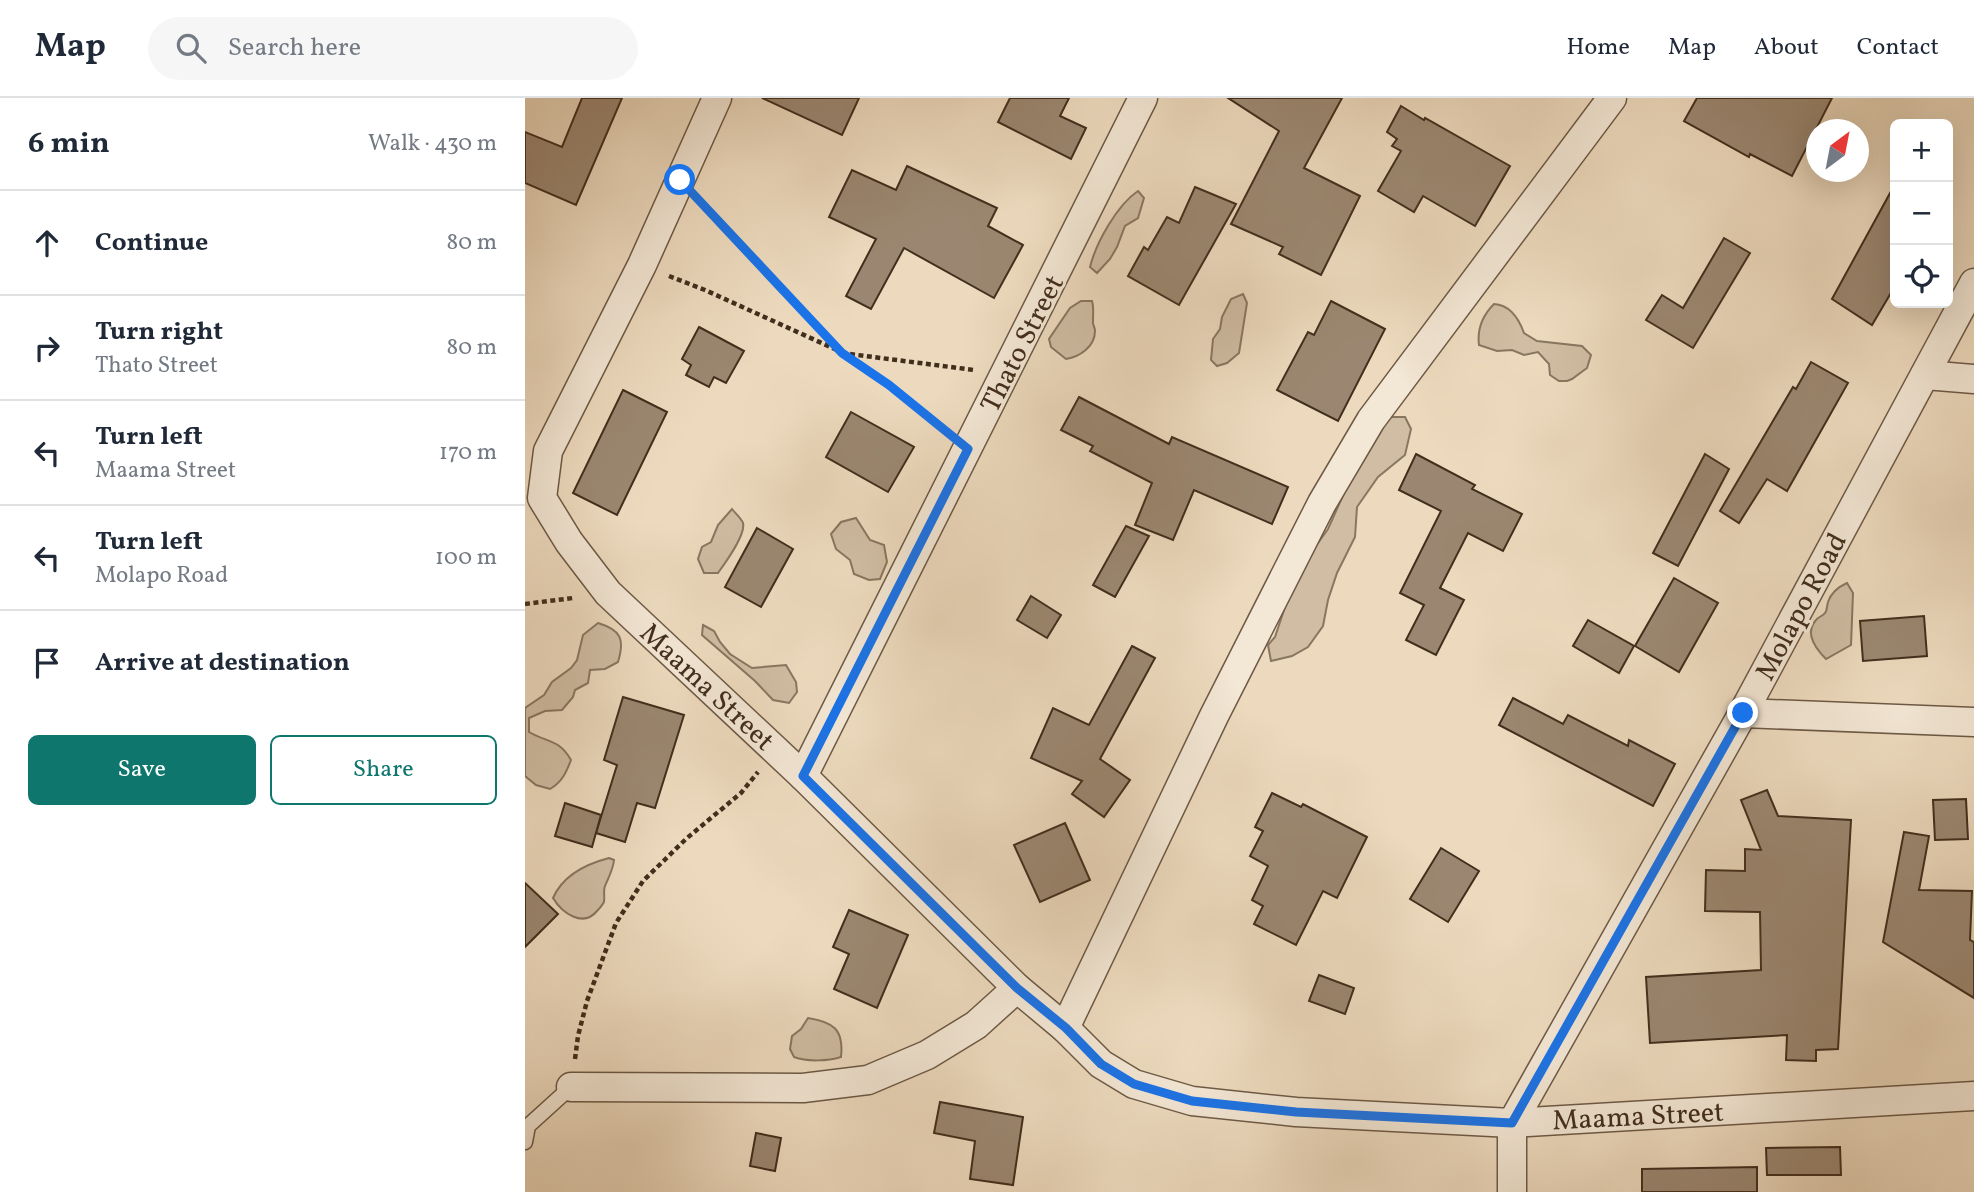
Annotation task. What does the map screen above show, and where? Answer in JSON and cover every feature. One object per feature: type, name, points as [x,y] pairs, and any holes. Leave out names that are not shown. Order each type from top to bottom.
[{"type":"street","points":[[642,265],[717,98]]},
{"type":"street","name":"Thato Street","points":[[803,776],[1143,98]]},
{"type":"street","points":[[1066,1028],[1214,716],[1322,503],[1371,420],[1612,98]]},
{"type":"street","name":"Maama Street","points":[[642,265],[548,451],[542,498],[569,542],[608,593],[803,776],[1017,988],[1066,1028],[1101,1064],[1134,1084],[1192,1101],[1296,1112],[1512,1123],[1974,1096]]},
{"type":"street","name":"Molapo Road","points":[[1512,1123],[1743,713],[1974,283]]},
{"type":"street","points":[[1925,375],[1974,379]]},
{"type":"street","points":[[1743,713],[1974,722]]},
{"type":"street","points":[[571,1087],[803,1088],[867,1080],[927,1055],[976,1025],[1017,988]]},
{"type":"street","points":[[1512,1123],[1513,1192]]},
{"type":"lane","points":[[525,1142],[528,1126],[571,1087]]},
{"type":"path","points":[[680,180],[842,353],[971,369],[1007,370]]},
{"type":"path","points":[[642,265],[705,290],[842,353],[889,385],[968,449]]},
{"type":"path","points":[[525,604],[608,593]]},
{"type":"path","points":[[571,1087],[578,1037],[587,1001],[616,923],[643,881],[687,838],[740,793],[776,750]]},
{"type":"shaded area","points":[[1138,191],[1144,198],[1138,218],[1125,226],[1110,259],[1097,273],[1090,267],[1102,236],[1122,205]]},
{"type":"shaded area","points":[[1243,294],[1247,303],[1239,353],[1227,363],[1217,366],[1211,360],[1213,339],[1220,329],[1222,317],[1231,299]]},
{"type":"shaded area","points":[[1081,301],[1092,301],[1094,337],[1085,350],[1066,359],[1051,347],[1049,339],[1070,308]]},
{"type":"shaded area","points":[[1494,304],[1509,310],[1517,318],[1524,333],[1537,341],[1582,346],[1591,355],[1587,368],[1572,379],[1559,381],[1550,375],[1549,364],[1538,352],[1524,355],[1512,350],[1497,351],[1479,345],[1481,323]]},
{"type":"shaded area","points":[[1389,417],[1405,417],[1411,429],[1405,455],[1378,477],[1357,507],[1355,537],[1337,573],[1323,626],[1308,647],[1292,656],[1271,661],[1268,645],[1275,637],[1292,586],[1328,529],[1354,471]]},
{"type":"shaded area","points":[[732,509],[743,523],[741,534],[718,573],[704,573],[698,559],[702,547],[711,542],[718,525]]},
{"type":"shaded area","points":[[856,518],[870,540],[884,545],[887,562],[880,579],[869,580],[854,574],[850,560],[836,549],[831,534],[841,522]]},
{"type":"shaded area","points":[[1847,583],[1853,593],[1851,645],[1826,659],[1815,646],[1811,630],[1816,620],[1826,612],[1833,593]]},
{"type":"shaded area","points":[[598,623],[612,629],[619,636],[621,647],[618,662],[605,669],[590,670],[588,683],[575,690],[573,697],[562,710],[545,711],[529,718],[529,732],[562,748],[571,760],[563,777],[550,789],[536,785],[525,776],[525,708],[544,695],[552,682],[571,668],[577,660],[583,635]]},
{"type":"shaded area","points":[[703,625],[714,631],[730,654],[752,668],[786,665],[796,682],[797,692],[789,703],[773,700],[702,635]]},
{"type":"shaded area","points":[[609,858],[614,860],[612,870],[604,888],[604,902],[597,911],[591,916],[579,918],[562,909],[553,898],[563,883],[584,867]]},
{"type":"shaded area","points":[[808,1018],[824,1022],[835,1029],[841,1040],[841,1057],[805,1060],[794,1057],[790,1049],[792,1036]]},
{"type":"building","points":[[582,98],[622,98],[576,205],[525,183],[525,132],[562,147]]},
{"type":"building","points":[[762,98],[859,98],[842,135]]},
{"type":"building","points":[[1010,98],[1069,98],[1060,116],[1086,128],[1071,159],[998,122]]},
{"type":"building","points":[[1228,98],[1342,98],[1304,168],[1360,196],[1321,275],[1279,254],[1283,247],[1231,224],[1279,131]]},
{"type":"building","points":[[1697,98],[1832,98],[1821,119],[1806,119],[1806,149],[1792,176],[1750,154],[1749,157],[1684,121]]},
{"type":"building","points":[[1401,106],[1510,166],[1475,226],[1423,196],[1414,212],[1378,191],[1401,151],[1392,146],[1397,139],[1387,132]]},
{"type":"building","points":[[907,166],[997,208],[988,226],[1023,245],[994,298],[904,248],[871,309],[846,296],[876,239],[829,217],[852,170],[896,190]]},
{"type":"building","points":[[1195,187],[1236,204],[1179,305],[1128,276],[1144,247],[1148,250],[1167,217],[1179,223]]},
{"type":"building","points":[[1890,193],[1890,294],[1872,325],[1832,299]]},
{"type":"building","points":[[1724,238],[1750,253],[1693,348],[1646,320],[1662,295],[1683,308]]},
{"type":"building","points":[[1331,301],[1385,329],[1338,421],[1277,390],[1308,332],[1314,335]]},
{"type":"building","points":[[699,327],[744,351],[726,383],[714,377],[709,387],[686,375],[691,365],[682,359]]},
{"type":"building","points":[[1811,362],[1848,383],[1787,491],[1767,479],[1739,523],[1720,511],[1793,387],[1796,389]]},
{"type":"building","points":[[623,390],[667,412],[617,515],[573,493]]},
{"type":"building","points":[[1079,397],[1169,444],[1172,437],[1288,487],[1272,524],[1194,490],[1173,540],[1135,525],[1152,483],[1090,451],[1093,446],[1061,430]]},
{"type":"building","points":[[851,412],[914,447],[888,492],[826,457]]},
{"type":"building","points":[[1416,454],[1475,485],[1472,489],[1522,514],[1503,551],[1468,533],[1440,588],[1464,600],[1436,655],[1406,640],[1424,605],[1400,593],[1441,511],[1399,490]]},
{"type":"building","points":[[1705,454],[1729,469],[1678,566],[1653,553]]},
{"type":"building","points":[[1126,526],[1149,536],[1115,597],[1093,585]]},
{"type":"building","points":[[757,528],[793,549],[761,607],[725,587]]},
{"type":"building","points":[[1674,578],[1718,603],[1679,672],[1635,646]]},
{"type":"building","points":[[1031,596],[1061,615],[1047,638],[1017,620]]},
{"type":"building","points":[[1924,616],[1927,656],[1863,661],[1860,621]]},
{"type":"building","points":[[1588,620],[1634,646],[1619,673],[1573,646]]},
{"type":"building","points":[[1132,646],[1155,658],[1100,759],[1130,780],[1104,817],[1072,794],[1082,781],[1031,758],[1053,708],[1089,725]]},
{"type":"building","points":[[623,697],[684,715],[655,808],[637,803],[625,842],[596,833],[617,765],[604,760]]},
{"type":"building","points":[[1513,698],[1563,724],[1568,715],[1628,746],[1629,740],[1675,764],[1653,806],[1499,725]]},
{"type":"building","points":[[1767,790],[1778,816],[1851,820],[1838,1049],[1816,1050],[1816,1061],[1786,1060],[1787,1035],[1650,1043],[1646,977],[1761,970],[1760,912],[1705,911],[1706,870],[1745,871],[1745,849],[1761,850],[1741,800]]},
{"type":"building","points":[[1272,793],[1301,807],[1303,804],[1367,837],[1337,898],[1323,891],[1296,945],[1254,924],[1263,906],[1252,900],[1268,866],[1250,856],[1263,831],[1255,827]]},
{"type":"building","points":[[1966,799],[1968,839],[1935,840],[1933,800]]},
{"type":"building","points":[[565,803],[601,815],[592,847],[555,836]]},
{"type":"building","points":[[1065,823],[1090,880],[1040,902],[1014,845]]},
{"type":"building","points":[[1904,832],[1929,836],[1919,890],[1972,891],[1970,940],[1974,942],[1974,998],[1883,942]]},
{"type":"building","points":[[1441,848],[1479,871],[1448,922],[1410,899]]},
{"type":"building","points":[[525,883],[558,914],[525,947]]},
{"type":"building","points":[[849,910],[908,935],[877,1008],[834,989],[849,954],[833,947]]},
{"type":"building","points":[[1319,975],[1354,988],[1345,1014],[1309,1001]]},
{"type":"building","points":[[940,1102],[1023,1117],[1013,1185],[970,1179],[975,1141],[934,1133]]},
{"type":"building","points":[[756,1133],[781,1138],[775,1171],[750,1166]]},
{"type":"building","points":[[1840,1147],[1841,1175],[1767,1175],[1766,1148]]},
{"type":"building","points":[[1757,1167],[1757,1192],[1642,1192],[1642,1169]]},
{"type":"route","points":[[680,180],[842,353],[889,385],[968,449],[803,776],[1017,988],[1066,1028],[1101,1064],[1134,1084],[1192,1101],[1296,1112],[1512,1123],[1743,713]]}]
